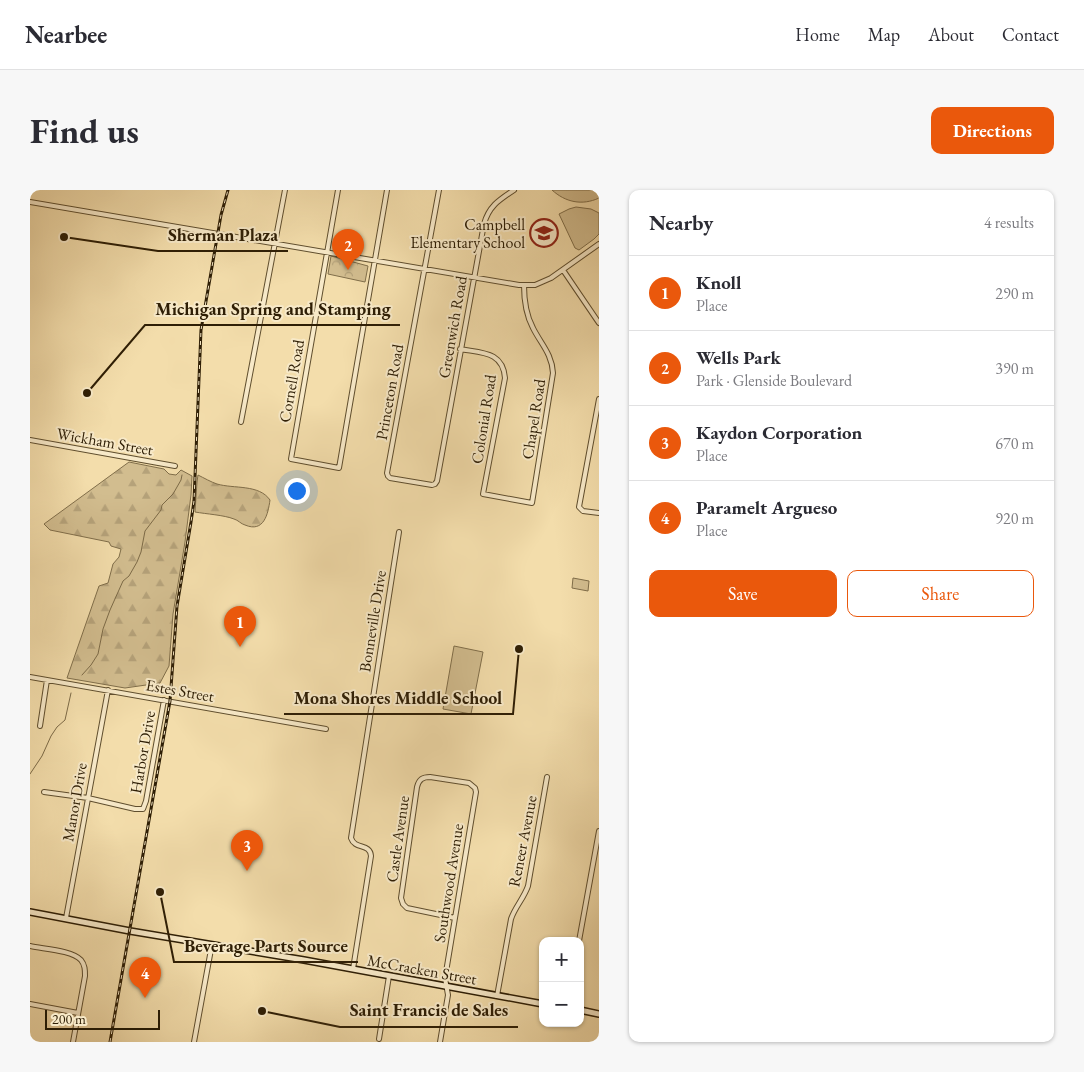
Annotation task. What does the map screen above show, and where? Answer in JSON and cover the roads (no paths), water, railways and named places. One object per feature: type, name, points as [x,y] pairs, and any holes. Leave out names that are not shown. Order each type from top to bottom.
[{"type":"street","points":[[241,422],[285,190]]},
{"type":"street","name":"Cornell Road","points":[[338,190],[291,458],[339,468],[375,261]]},
{"type":"street","points":[[375,261],[387,190]]},
{"type":"street","name":"Princeton Road","points":[[437,481],[432,485],[390,478],[387,475],[387,471],[439,190]]},
{"type":"street","name":"Greenwich Road","points":[[437,481],[473,278],[486,217],[492,206],[510,191]]},
{"type":"street","points":[[30,202],[524,286],[543,282],[599,244]]},
{"type":"street","points":[[562,270],[599,323]]},
{"type":"street","name":"Chapel Road","points":[[483,494],[532,503],[554,374],[550,357],[532,327],[525,305],[524,286]]},
{"type":"street","name":"Colonial Road","points":[[460,349],[494,356],[501,362],[505,378],[483,494]]},
{"type":"street","points":[[599,399],[579,507],[583,511],[599,513]]},
{"type":"street","name":"Wickham Street","points":[[30,440],[175,466]]},
{"type":"street","name":"Bonneville Drive","points":[[353,969],[371,856],[368,849],[355,844],[351,838],[399,532]]},
{"type":"street","name":"Estes Street","points":[[30,677],[326,729]]},
{"type":"street","points":[[40,726],[47,680]]},
{"type":"street","name":"Manor Drive","points":[[66,918],[108,690]]},
{"type":"street","name":"Harbor Drive","points":[[88,798],[135,809],[143,809],[164,700]]},
{"type":"street","name":"Reneer Avenue","points":[[497,996],[511,919],[528,886],[547,776]]},
{"type":"street","name":"Castle Avenue","points":[[455,918],[407,908],[401,898],[417,786],[422,778],[430,777],[468,783],[475,788]]},
{"type":"street","name":"Southwood Avenue","points":[[440,1042],[448,994],[445,978],[476,792],[475,788]]},
{"type":"street","points":[[44,792],[88,798]]},
{"type":"street","points":[[579,937],[599,832]]},
{"type":"street","name":"McCracken Street","points":[[30,912],[539,1003]]},
{"type":"street","points":[[194,1042],[212,944]]},
{"type":"street","points":[[30,946],[73,955],[79,958],[85,967],[73,1042]]},
{"type":"street","points":[[379,1039],[389,976]]},
{"type":"street","points":[[30,1004],[78,1012]]},
{"type":"street","points":[[584,1011],[599,1014]]},
{"type":"waterway","points":[[82,675],[98,654],[103,629],[110,610],[123,581],[129,576],[137,562],[145,531],[161,510],[162,505],[173,494],[182,475]]},
{"type":"waterway","points":[[30,774],[42,756],[51,736],[65,720],[71,693]]},
{"type":"railway","points":[[110,1042],[170,701],[177,606],[194,501],[201,330],[221,215],[228,190]]},
{"type":"place","name":"Campbell Elementary School","points":[[544,233]]},
{"type":"place","name":"Sherman Plaza","points":[[64,237]]},
{"type":"place","name":"Wells Park","points":[[348,270]]},
{"type":"place","name":"Michigan Spring and Stamping","points":[[87,393]]},
{"type":"place","name":"Knoll","points":[[240,647]]},
{"type":"place","name":"Mona Shores Middle School","points":[[519,649]]},
{"type":"place","name":"Kaydon Corporation","points":[[247,871]]},
{"type":"place","name":"Beverage Parts Source","points":[[160,892]]},
{"type":"place","name":"Paramelt Argueso","points":[[145,998]]},
{"type":"place","name":"Saint Francis de Sales","points":[[262,1011]]}]
